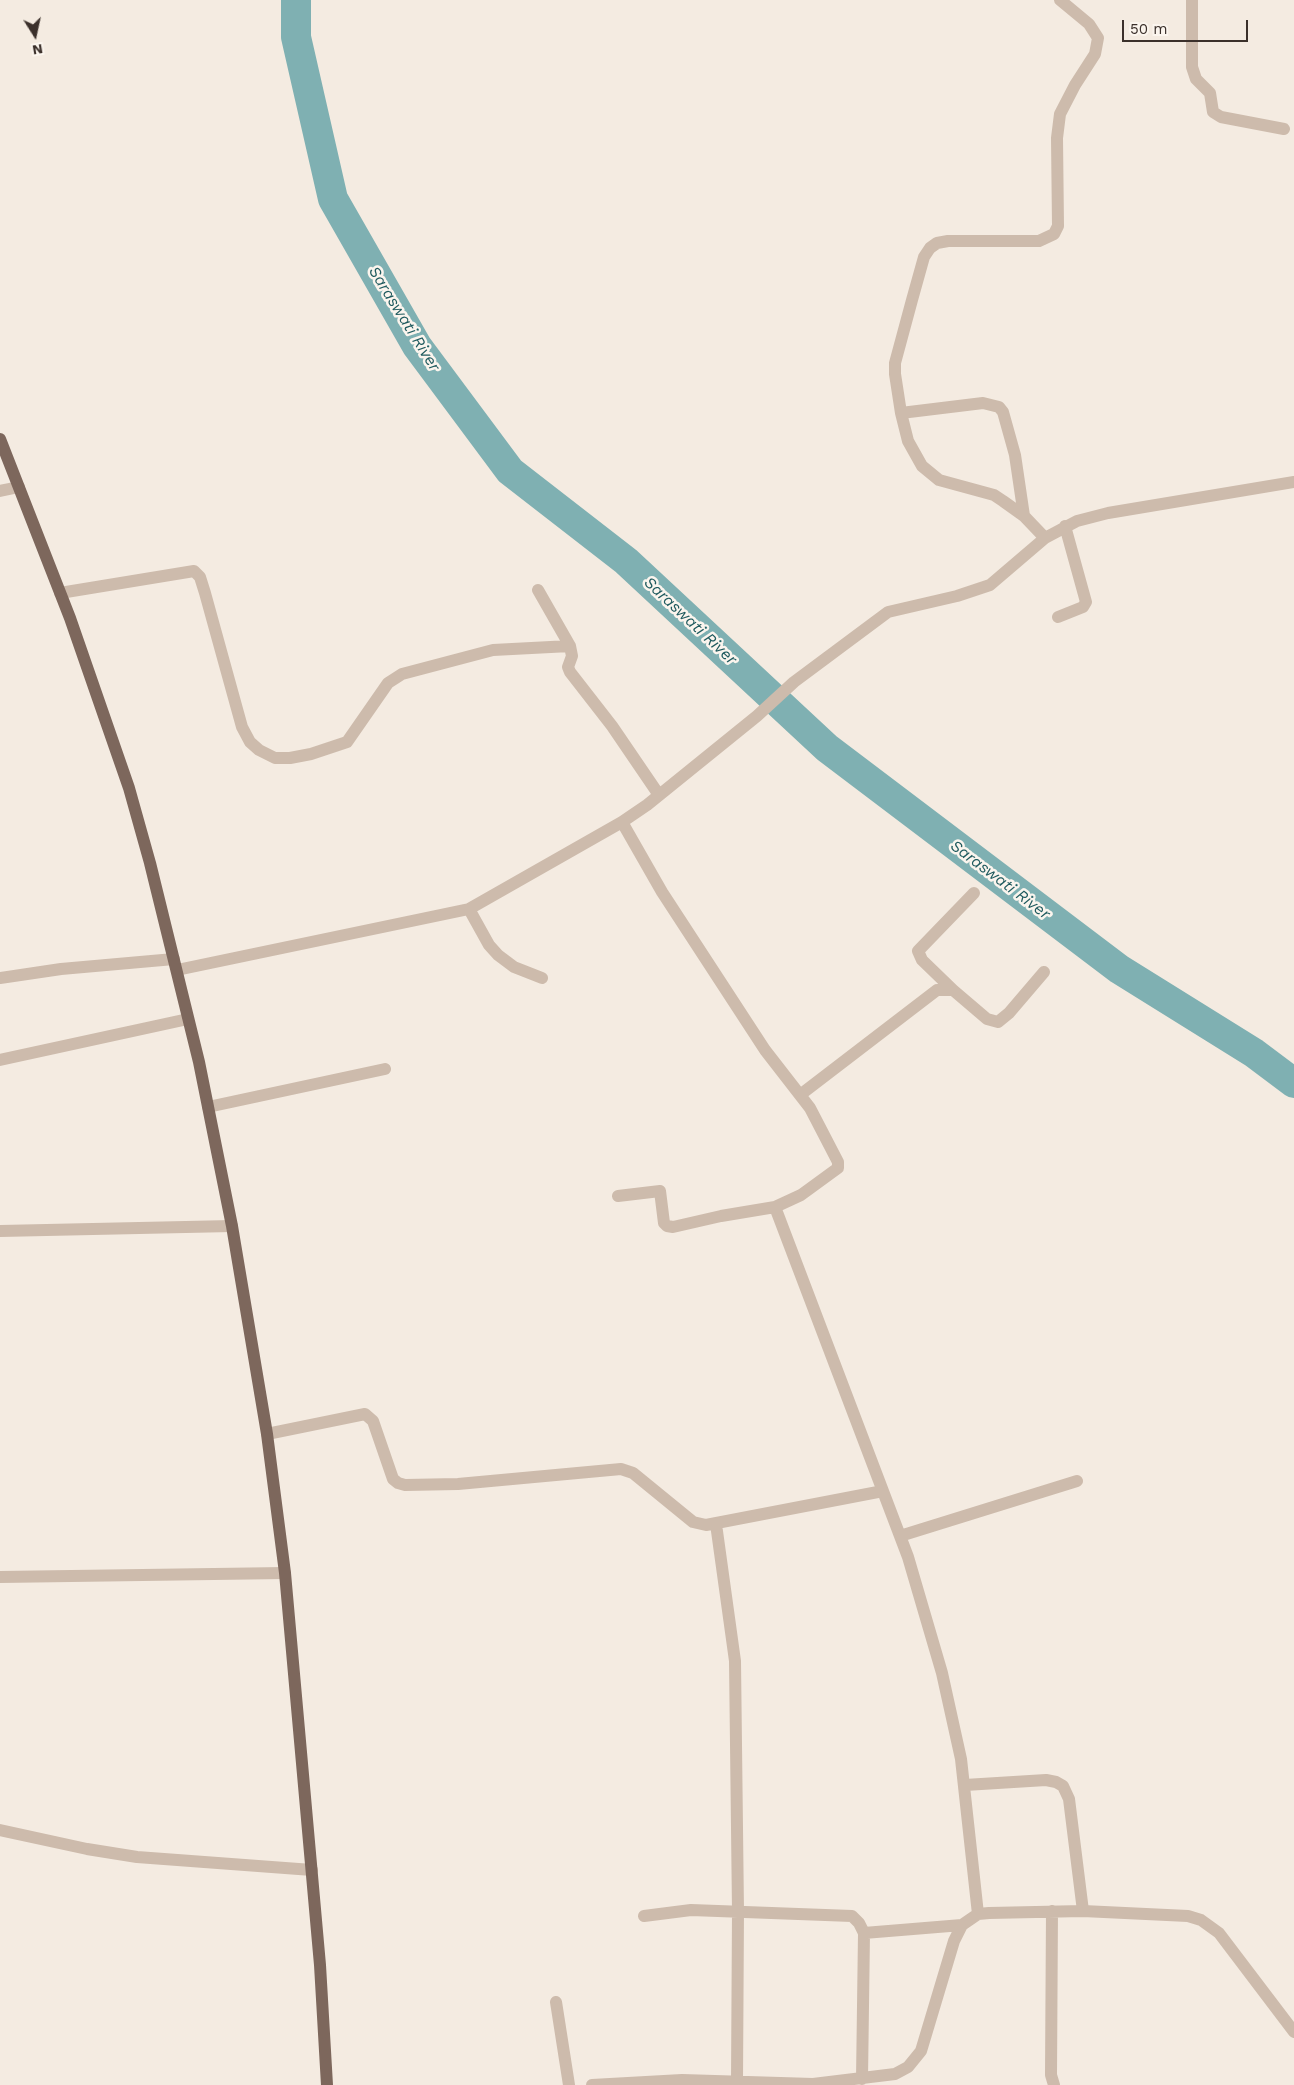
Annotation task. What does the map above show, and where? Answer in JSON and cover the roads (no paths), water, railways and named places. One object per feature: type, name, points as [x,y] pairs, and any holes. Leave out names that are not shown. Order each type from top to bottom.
[{"type":"main road","points":[[0,439],[104,712],[129,788],[150,863],[188,1019],[232,1226],[267,1434],[285,1574],[312,1870],[327,2085]]},
{"type":"street","points":[[1045,538],[1024,516],[994,495],[951,484],[928,472],[915,456],[908,441],[896,389],[895,363],[924,256],[930,248],[937,243],[948,241],[1039,241],[1054,234],[1058,226],[1057,138],[1060,114],[1075,85],[1095,54],[1098,38],[1089,24],[1060,0]]},
{"type":"street","points":[[1192,0],[1192,67],[1196,79],[1210,93],[1213,112],[1220,117],[1284,129]]},
{"type":"street","points":[[901,413],[984,403],[1000,407],[1015,455],[1024,516]]},
{"type":"street","points":[[0,978],[61,969],[175,965],[468,909],[622,822],[659,795],[757,716],[794,682],[888,612],[957,596],[990,585],[1045,538],[1065,526],[1108,513],[1294,482]]},
{"type":"street","points":[[0,491],[19,487]]},
{"type":"street","points":[[1058,617],[1083,607],[1086,602],[1065,526]]},
{"type":"street","points":[[60,593],[176,572],[194,571],[200,577],[205,593],[242,727],[250,742],[259,750],[275,758],[290,758],[311,754],[347,742],[388,684],[402,674],[493,650],[570,646]]},
{"type":"street","points":[[538,590],[570,646],[572,656],[570,672],[612,726],[659,795]]},
{"type":"street","points":[[618,1196],[660,1191],[664,1223],[667,1226],[673,1227],[721,1216],[775,1207],[801,1195],[838,1168],[838,1162],[816,1119],[765,1050],[662,892],[622,822]]},
{"type":"street","points":[[974,893],[918,951],[922,960],[953,990],[988,1019],[998,1022],[1009,1013],[1044,972]]},
{"type":"street","points":[[468,909],[488,945],[498,955],[514,967],[542,978]]},
{"type":"street","points":[[800,1095],[925,997],[937,990],[953,990]]},
{"type":"street","points":[[0,1060],[188,1019]]},
{"type":"street","points":[[208,1107],[385,1069]]},
{"type":"street","points":[[775,1207],[900,1536],[942,1673],[958,1740],[965,1784],[978,1914]]},
{"type":"street","points":[[0,1231],[232,1226]]},
{"type":"street","points":[[267,1434],[365,1414],[373,1421],[393,1479],[405,1485],[458,1484],[621,1469],[633,1473],[693,1522],[706,1525],[883,1491]]},
{"type":"street","points":[[900,1536],[1077,1481]]},
{"type":"street","points":[[716,1524],[735,1661],[738,1911],[736,2081]]},
{"type":"street","points":[[0,1577],[285,1574]]},
{"type":"street","points":[[965,1784],[1046,1780],[1063,1786],[1070,1799],[1083,1911]]},
{"type":"street","points":[[0,1830],[87,1849],[137,1857],[312,1870]]},
{"type":"street","points":[[644,1916],[680,1911],[738,1911],[852,1916],[859,1923],[864,1933],[862,2079]]},
{"type":"street","points":[[1052,1911],[1051,2075],[1054,2085]]},
{"type":"street","points":[[592,2085],[647,2081],[736,2081],[813,2084],[895,2074],[916,2060],[921,2051],[954,1941],[962,1925],[978,1914],[1083,1911],[1188,1916],[1210,1925],[1219,1933],[1294,2032]]},
{"type":"street","points":[[864,1933],[962,1925]]},
{"type":"street","points":[[556,2002],[569,2085]]},
{"type":"waterway","name":"Saraswati River","points":[[296,0],[296,37],[333,199],[417,346],[510,471],[626,561],[827,748],[1119,969],[1254,1053],[1294,1083]]}]
